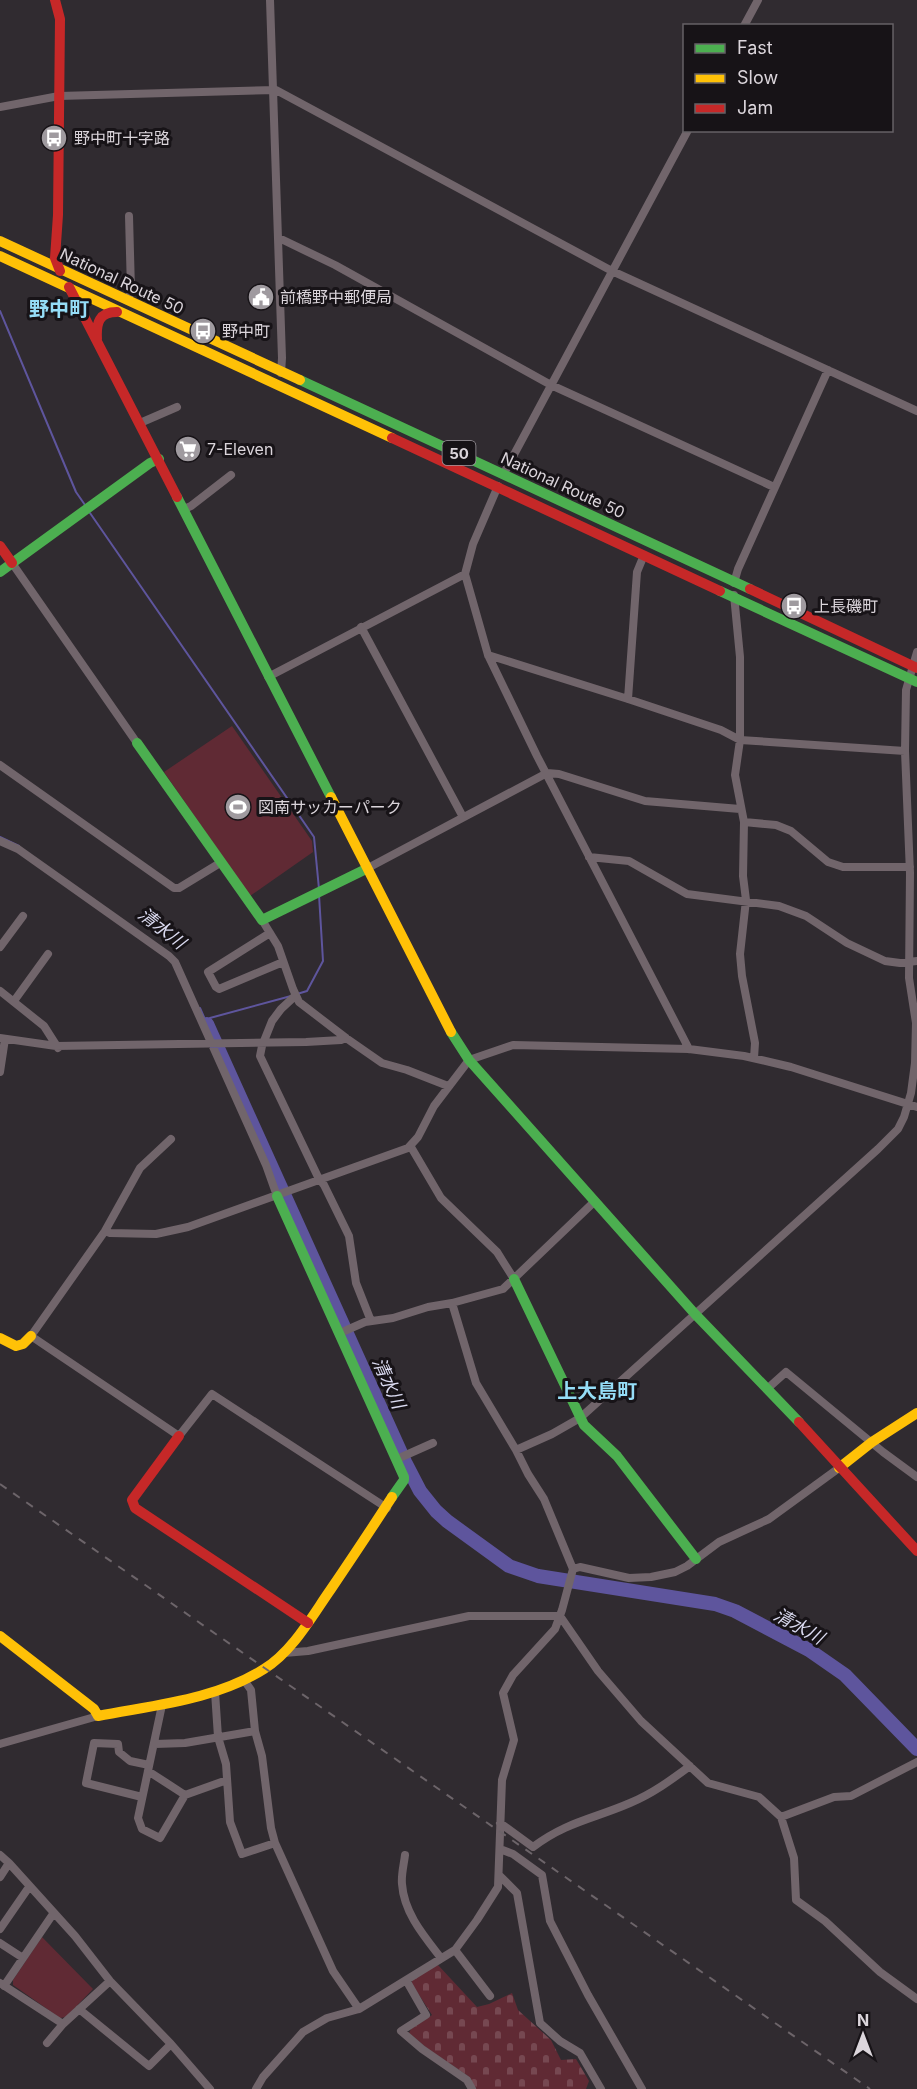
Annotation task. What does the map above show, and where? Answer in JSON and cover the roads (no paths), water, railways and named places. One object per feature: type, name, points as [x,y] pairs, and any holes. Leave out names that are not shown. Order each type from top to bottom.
[{"type":"main road","points":[[56,0],[60,19],[55,258],[58,268],[159,459],[366,869],[456,1041],[469,1060],[695,1314],[917,1551]]},
{"type":"main road","name":"National Route 50","points":[[0,241],[914,666]]},
{"type":"main road","name":"National Route 50","points":[[0,256],[913,679]]},
{"type":"main road","points":[[98,341],[97,324],[101,316],[109,311],[121,312]]},
{"type":"main road","points":[[0,572],[150,463],[159,459]]},
{"type":"main road","points":[[0,546],[12,563]]},
{"type":"main road","points":[[137,743],[262,920],[366,869]]},
{"type":"main road","points":[[0,1636],[93,1709],[98,1716],[162,1705],[215,1692],[262,1671],[284,1653],[309,1623],[387,1508],[405,1479],[401,1457],[281,1195]]},
{"type":"main road","points":[[514,1279],[580,1418],[590,1432],[604,1442],[617,1456],[696,1559]]},
{"type":"main road","points":[[0,1338],[11,1346],[18,1347],[31,1336]]},
{"type":"main road","points":[[840,1467],[872,1442],[917,1413]]},
{"type":"main road","points":[[179,1436],[132,1500],[135,1508],[309,1623]]},
{"type":"street","points":[[270,0],[279,238],[281,371],[279,384]]},
{"type":"street","points":[[745,24],[758,0]]},
{"type":"street","points":[[0,107],[59,96],[273,89],[302,102],[376,145],[612,271],[917,411]]},
{"type":"street","points":[[687,132],[504,474],[473,544],[465,574],[488,655],[589,857],[689,1049]]},
{"type":"street","points":[[128,300],[131,290],[129,216]]},
{"type":"street","points":[[279,238],[335,265],[551,385],[774,487]]},
{"type":"street","points":[[754,1058],[755,1043],[740,954],[746,900],[743,876],[744,822],[735,775],[740,740],[740,657],[734,581],[828,370]]},
{"type":"street","points":[[140,423],[177,407]]},
{"type":"street","points":[[184,509],[231,475]]},
{"type":"street","points":[[628,699],[637,572],[644,555]]},
{"type":"street","points":[[12,563],[137,743]]},
{"type":"street","points":[[268,676],[465,574]]},
{"type":"street","points":[[361,627],[463,818]]},
{"type":"street","points":[[516,1449],[552,1434],[580,1418],[898,1129],[913,1106],[916,1023],[909,978],[913,962],[905,751],[906,690],[913,679],[917,652]]},
{"type":"street","points":[[488,655],[721,730],[740,740],[905,751]]},
{"type":"street","points":[[0,765],[174,888],[179,888],[220,863]]},
{"type":"street","points":[[366,869],[547,773],[560,774],[645,801],[740,808]]},
{"type":"street","points":[[744,822],[776,825],[791,831],[828,862],[843,867],[910,867]]},
{"type":"street","points":[[0,841],[18,849],[175,962],[281,1195]]},
{"type":"street","points":[[589,857],[629,861],[687,894],[779,906],[806,916],[847,943],[885,961],[913,962]]},
{"type":"street","points":[[0,946],[23,916]]},
{"type":"street","points":[[262,920],[278,946],[295,996],[310,1011],[382,1063],[448,1086]]},
{"type":"street","points":[[270,933],[208,972],[216,987],[219,988],[283,962]]},
{"type":"street","points":[[14,1001],[48,954]]},
{"type":"street","points":[[0,991],[44,1026],[57,1048]]},
{"type":"street","points":[[295,996],[276,1015],[269,1027],[261,1050],[262,1062],[347,1231],[357,1282],[370,1322]]},
{"type":"street","points":[[0,1072],[2,1038],[57,1048],[329,1041],[346,1038]]},
{"type":"street","points":[[105,1231],[156,1234],[180,1230],[411,1147],[432,1109],[469,1060],[513,1045],[689,1049],[754,1058],[791,1067],[913,1106]]},
{"type":"street","points":[[171,1139],[140,1168],[105,1231],[31,1336],[179,1436],[212,1394],[387,1508]]},
{"type":"street","points":[[411,1147],[441,1198],[496,1252],[507,1272],[514,1279]]},
{"type":"street","points":[[344,1331],[370,1322],[452,1303],[503,1288],[594,1202]]},
{"type":"street","points":[[256,2089],[263,2077],[303,2032],[327,2018],[359,2009],[455,1950],[498,1887],[502,1780],[514,1740],[503,1693],[513,1675],[555,1629],[573,1569],[547,1507],[473,1377],[452,1303]]},
{"type":"street","points":[[766,1389],[786,1372],[917,1477]]},
{"type":"street","points":[[401,1457],[434,1443]]},
{"type":"street","points":[[573,1569],[580,1567],[620,1577],[645,1578],[675,1572],[720,1542],[769,1519],[840,1467]]},
{"type":"street","points":[[284,1653],[308,1651],[469,1616],[560,1616]]},
{"type":"street","points":[[560,1616],[598,1671],[641,1721],[708,1783],[759,1797],[781,1817],[794,1858],[796,1900],[825,1921],[880,1972],[917,1999]]},
{"type":"street","points":[[244,1680],[251,1690],[255,1731],[262,1756],[275,1843],[333,1971],[359,2009]]},
{"type":"street","points":[[215,1692],[218,1737],[226,1764],[230,1822],[242,1854],[275,1843]]},
{"type":"street","points":[[162,1705],[138,1818],[142,1829],[160,1838],[185,1795],[227,1780]]},
{"type":"street","points":[[0,1744],[98,1716]]},
{"type":"street","points":[[155,1744],[185,1743],[255,1731]]},
{"type":"street","points":[[142,1797],[86,1783],[94,1743],[118,1743],[118,1752],[130,1761],[149,1768],[185,1795]]},
{"type":"street","points":[[781,1817],[834,1797],[851,1796],[917,1762]]},
{"type":"street","points":[[500,1823],[532,1847],[578,1821],[630,1803],[663,1786],[690,1766]]},
{"type":"street","points":[[500,1849],[513,1854],[542,1875],[550,1921],[588,1995],[642,2089]]},
{"type":"street","points":[[0,1855],[210,2089]]},
{"type":"street","points":[[405,1855],[402,1883],[408,1907],[418,1929],[441,1958]]},
{"type":"street","points":[[0,1877],[9,1863]]},
{"type":"street","points":[[499,1875],[517,1893],[540,2023],[560,2041],[580,2052],[601,2089]]},
{"type":"street","points":[[0,1929],[29,1887]]},
{"type":"street","points":[[53,1914],[24,1958],[2,1984],[63,2024]]},
{"type":"street","points":[[0,1943],[24,1958]]},
{"type":"street","points":[[455,1950],[490,1996]]},
{"type":"street","points":[[47,2043],[63,2024],[110,1980]]},
{"type":"street","points":[[406,1980],[426,2015],[401,2031],[422,2049],[467,2080],[472,2089]]},
{"type":"street","points":[[79,2009],[150,2066],[171,2044]]},
{"type":"waterway","points":[[0,311],[76,492],[85,505]]},
{"type":"waterway","points":[[90,513],[314,837],[319,889]]},
{"type":"waterway","name":"清水川","points":[[0,837],[19,846]]},
{"type":"waterway","points":[[297,994],[307,991],[323,961],[319,895]]},
{"type":"waterway","points":[[200,1008],[207,1024],[210,1018],[291,996]]},
{"type":"waterway","name":"清水川","points":[[207,1024],[405,1462],[420,1491],[436,1511],[509,1566],[538,1576],[715,1604],[735,1611],[809,1650],[845,1675],[917,1749]]},
{"type":"railway","points":[[0,1484],[870,2089]]},
{"type":"place","name":"野中町十字路","points":[[54,138]]},
{"type":"place","name":"前橋野中郵便局","points":[[261,297]]},
{"type":"place","name":"野中町","points":[[203,331]]},
{"type":"place","name":"7-Eleven","points":[[188,449]]},
{"type":"place","name":"上長磯町","points":[[794,606]]},
{"type":"place","name":"図南サッカーパーク","points":[[238,807]]},
{"type":"district","name":"野中町","points":[[59,309]]},
{"type":"district","name":"上大島町","points":[[597,1391]]}]
